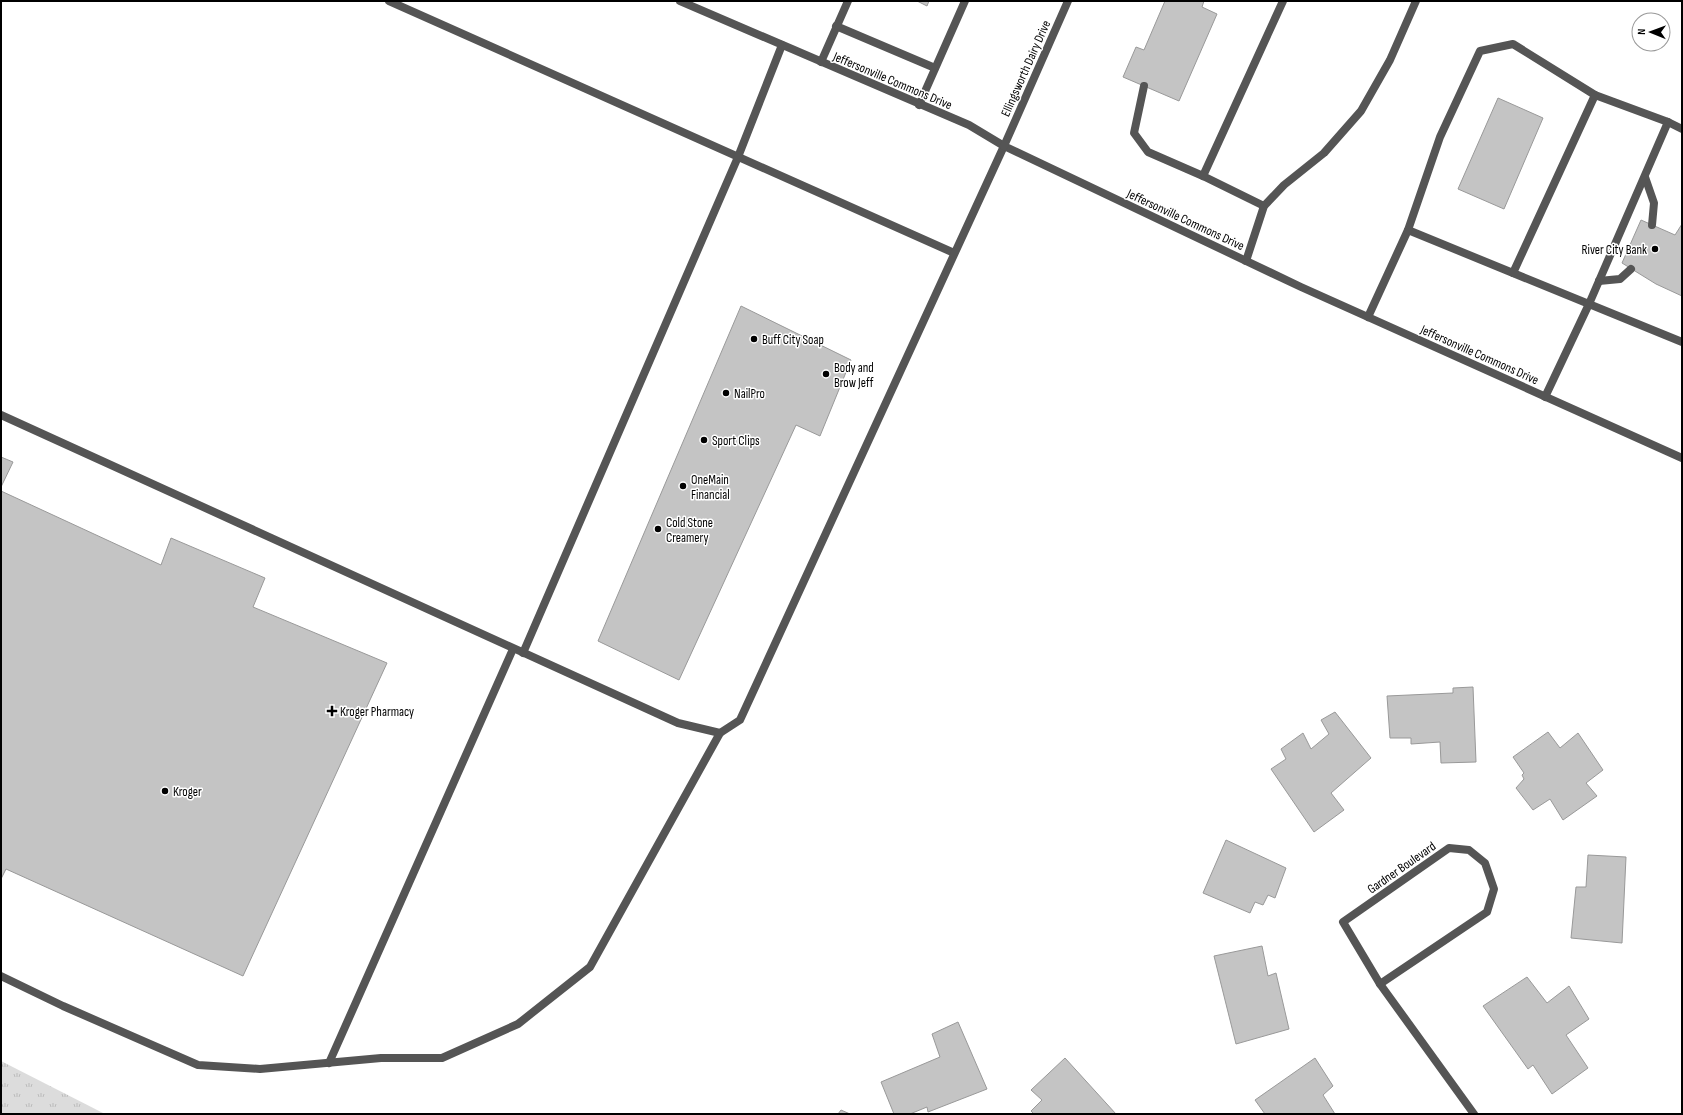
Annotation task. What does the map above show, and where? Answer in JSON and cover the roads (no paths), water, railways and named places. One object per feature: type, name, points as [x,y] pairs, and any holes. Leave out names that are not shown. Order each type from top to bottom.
[{"type":"street","points":[[389,1],[954,253]]},
{"type":"street","points":[[821,62],[848,1]]},
{"type":"street","points":[[919,105],[965,1]]},
{"type":"street","name":"Ellingsworth Dairy Drive","points":[[720,733],[740,720],[1004,146],[1068,1]]},
{"type":"street","points":[[1203,176],[1283,1]]},
{"type":"street","points":[[1246,261],[1264,206],[1284,185],[1324,153],[1361,111],[1390,60],[1416,1]]},
{"type":"street","name":"Jeffersonville Commons Drive","points":[[683,2],[919,105],[969,125],[1004,146],[1246,261],[1682,458]]},
{"type":"street","points":[[836,26],[936,68]]},
{"type":"street","points":[[1368,317],[1408,230],[1440,136],[1480,51],[1513,44],[1595,95],[1682,128]]},
{"type":"street","points":[[523,652],[738,157],[782,45]]},
{"type":"street","points":[[1144,86],[1134,133],[1148,152],[1203,176],[1264,206]]},
{"type":"street","points":[[1513,274],[1595,95]]},
{"type":"street","points":[[1545,396],[1589,304],[1668,122]]},
{"type":"street","points":[[1644,177],[1654,203],[1652,225]]},
{"type":"street","points":[[1408,230],[1682,342]]},
{"type":"street","points":[[1599,281],[1620,279],[1631,268]]},
{"type":"street","points":[[1,415],[678,724],[720,733],[590,967],[518,1024],[442,1058],[381,1058],[260,1069],[198,1065],[62,1006],[1,976]]},
{"type":"street","points":[[329,1063],[514,649]]},
{"type":"street","name":"Gardner Boulevard","points":[[1380,984],[1487,912],[1494,889],[1485,863],[1469,850],[1448,848],[1343,922],[1380,984],[1474,1114]]},
{"type":"place","name":"River City Bank","points":[[1655,249]]},
{"type":"place","name":"Buff City Soap","points":[[754,339]]},
{"type":"place","name":"Body and Brow Jeff","points":[[826,374]]},
{"type":"place","name":"NailPro","points":[[726,393]]},
{"type":"place","name":"Sport Clips","points":[[704,440]]},
{"type":"place","name":"OneMain Financial","points":[[683,486]]},
{"type":"place","name":"Cold Stone Creamery","points":[[658,529]]},
{"type":"place","name":"Kroger Pharmacy","points":[[332,711]]},
{"type":"place","name":"Kroger","points":[[165,791]]}]
